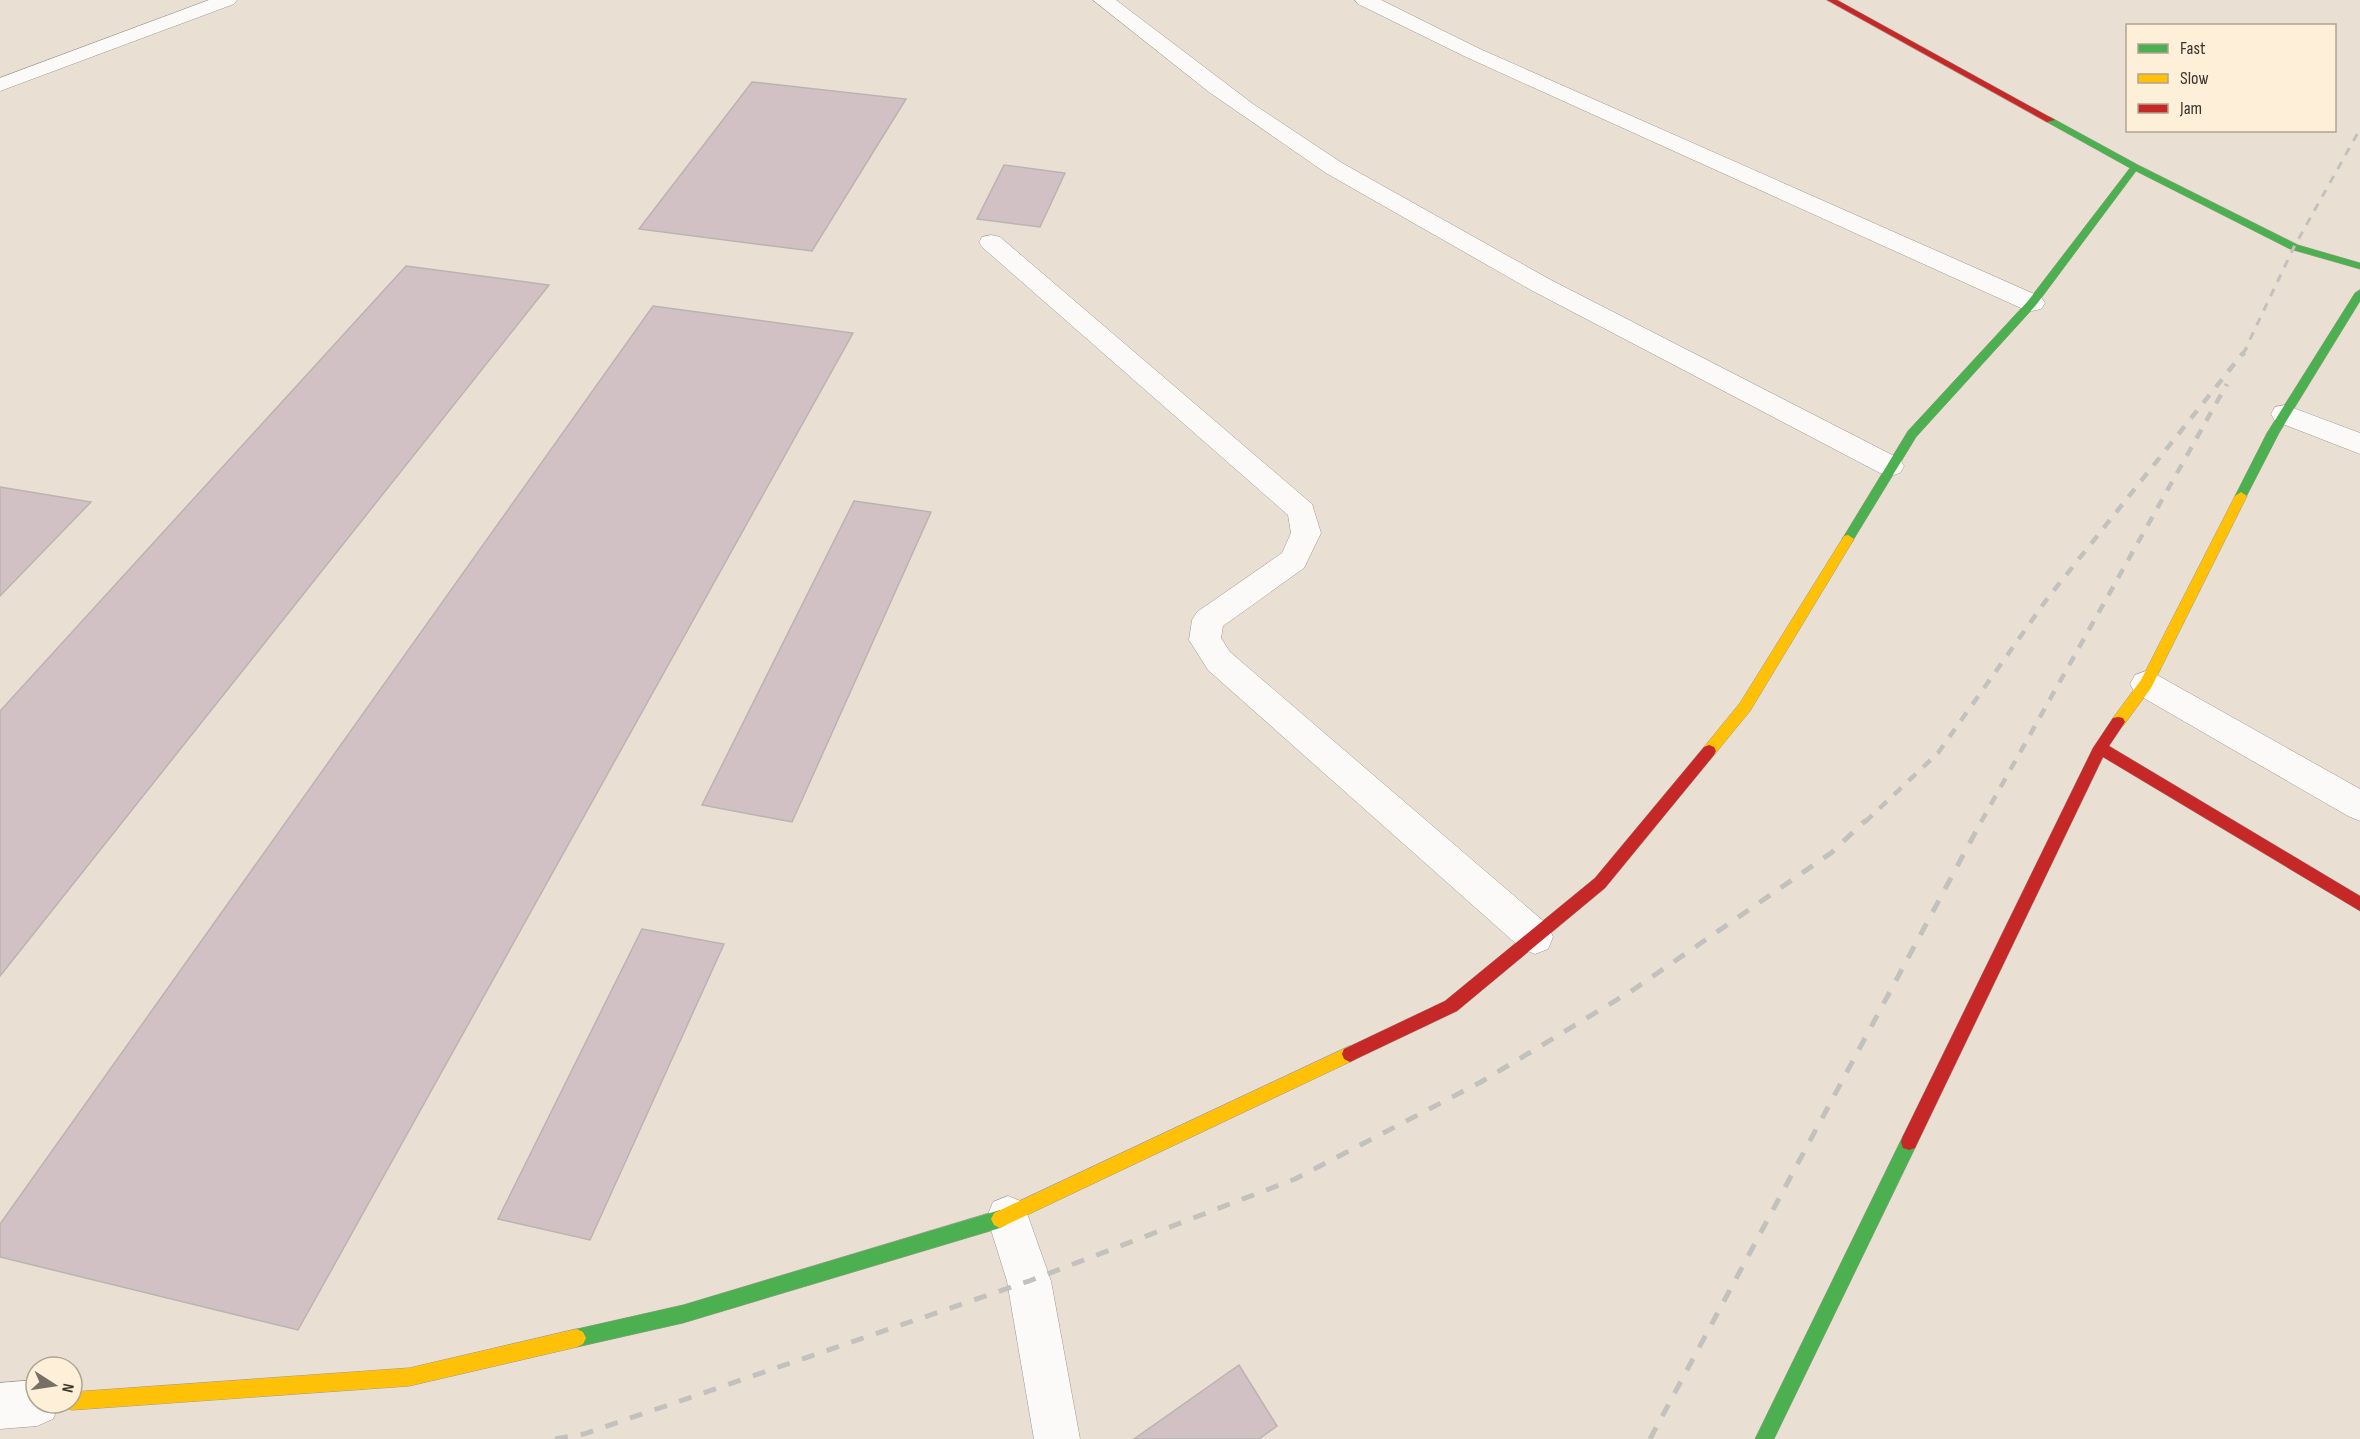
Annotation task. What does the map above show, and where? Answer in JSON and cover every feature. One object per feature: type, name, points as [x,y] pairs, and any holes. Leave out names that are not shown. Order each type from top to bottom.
[{"type":"main road","points":[[1831,0],[2135,167],[2294,247],[2360,266]]},
{"type":"main road","points":[[84,1400],[409,1377],[683,1314],[1008,1217],[1451,1006],[1600,883],[1745,707],[1911,434],[2032,303],[2135,167]]},
{"type":"main road","points":[[1764,1439],[2100,748],[2146,684],[2285,414],[2360,293]]},
{"type":"main road","points":[[2100,748],[2360,904]]},
{"type":"street","points":[[0,85],[227,0]]},
{"type":"street","points":[[1104,0],[1219,90],[1332,167],[1481,252],[1890,466]]},
{"type":"street","points":[[1365,0],[1473,53],[2032,303]]},
{"type":"street","points":[[991,242],[1302,511],[1306,533],[1293,560],[1208,620],[1205,640],[1219,661],[1535,937]]},
{"type":"street","points":[[2285,414],[2360,444]]},
{"type":"street","points":[[2146,684],[2360,806]]},
{"type":"street","points":[[1008,1217],[1029,1281],[1057,1439]]},
{"type":"street","points":[[0,1406],[24,1404]]},
{"type":"building","points":[[752,82],[906,99],[812,251],[639,229]]},
{"type":"building","points":[[1004,165],[1065,173],[1040,227],[977,219]]},
{"type":"building","points":[[406,266],[549,285],[0,976],[0,711]]},
{"type":"building","points":[[653,306],[853,333],[298,1330],[0,1257],[0,1224]]},
{"type":"building","points":[[0,487],[91,502],[0,596]]},
{"type":"building","points":[[854,501],[931,512],[792,822],[702,805]]},
{"type":"building","points":[[642,929],[724,944],[590,1240],[498,1219]]},
{"type":"building","points":[[1239,1365],[1277,1426],[1259,1439],[1134,1439]]},
{"type":"railway","points":[[2244,351],[2294,247],[2360,129]]},
{"type":"railway","points":[[2244,351],[2247,348]]},
{"type":"railway","points":[[1865,822],[1938,753],[2047,599],[2243,353]]},
{"type":"railway","points":[[1981,822],[2227,384]]},
{"type":"railway","points":[[555,1439],[584,1434],[1029,1281],[1295,1179],[1481,1082],[1633,990],[1831,853],[1866,820]]},
{"type":"railway","points":[[1650,1439],[1982,820]]},
{"type":"traffic: fast","points":[[2050,120],[2135,167],[2294,247],[2360,266]]},
{"type":"traffic: fast","points":[[1848,539],[1912,434],[2032,303],[2135,167]]},
{"type":"traffic: fast","points":[[2241,496],[2273,433],[2360,293]]},
{"type":"traffic: fast","points":[[1764,1439],[1909,1142]]},
{"type":"traffic: fast","points":[[577,1338],[683,1314],[1000,1219]]},
{"type":"traffic: slow","points":[[2118,722],[2146,684],[2241,496]]},
{"type":"traffic: slow","points":[[1709,751],[1745,707],[1848,539]]},
{"type":"traffic: slow","points":[[1000,1219],[1350,1054]]},
{"type":"traffic: slow","points":[[84,1400],[409,1377],[577,1338]]},
{"type":"traffic: jam","points":[[1831,0],[2050,120]]},
{"type":"traffic: jam","points":[[1909,1142],[2100,748],[2118,722]]},
{"type":"traffic: jam","points":[[2100,748],[2360,904]]},
{"type":"traffic: jam","points":[[1350,1054],[1451,1006],[1600,883],[1709,751]]}]
